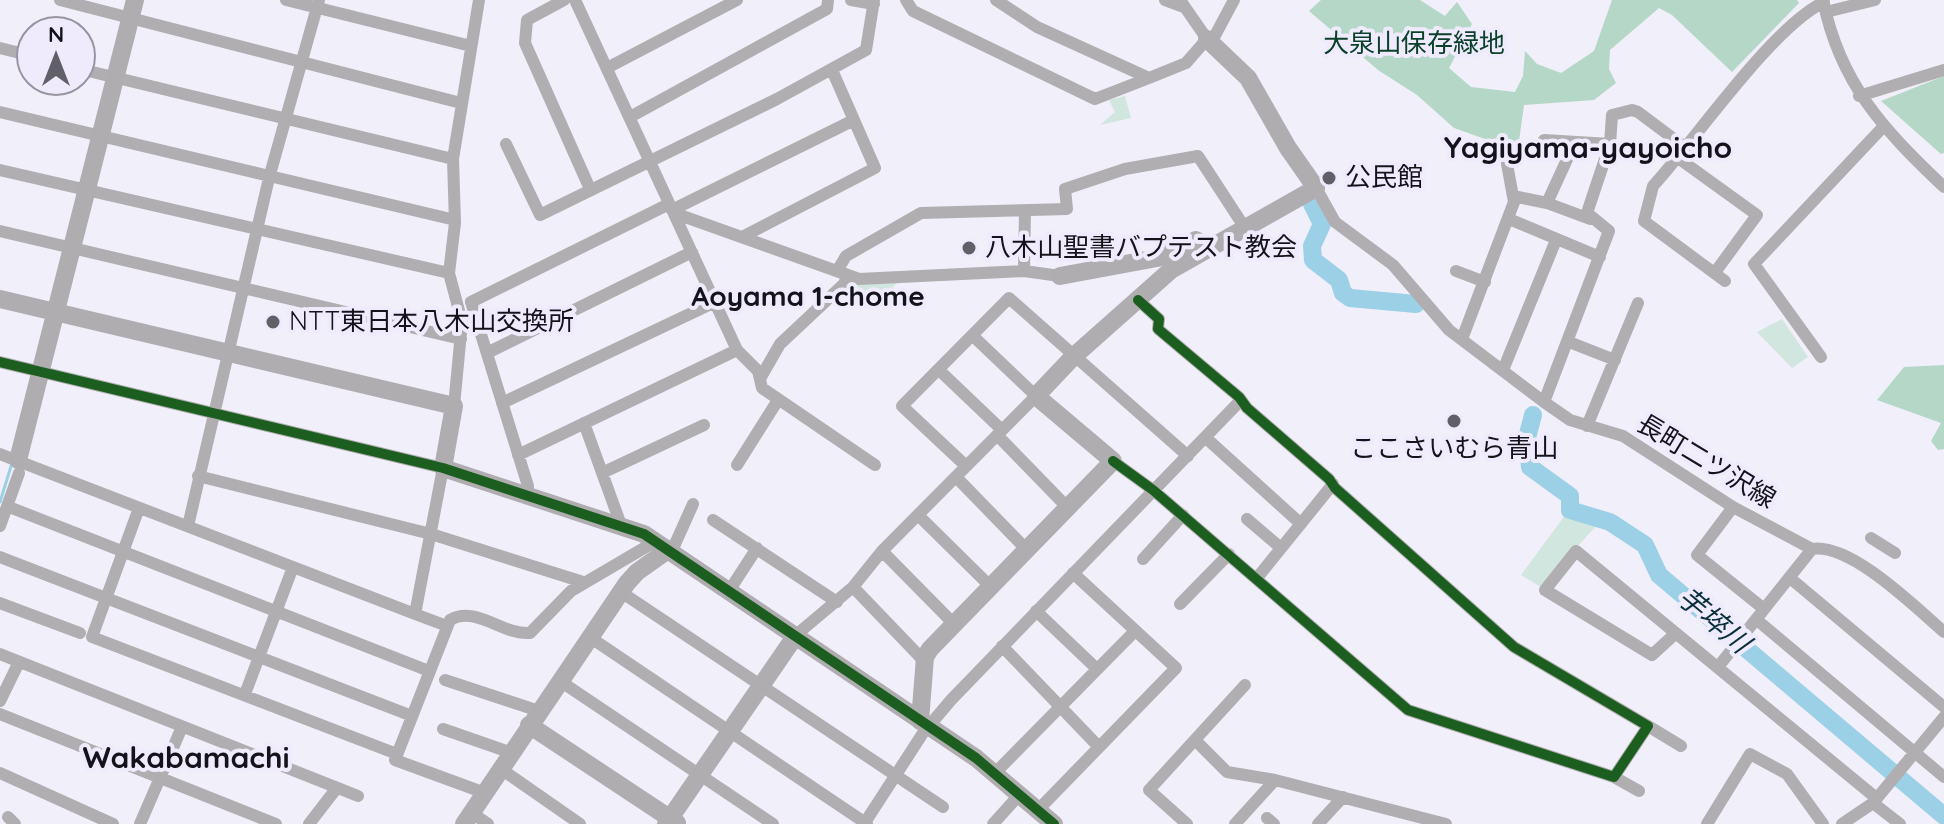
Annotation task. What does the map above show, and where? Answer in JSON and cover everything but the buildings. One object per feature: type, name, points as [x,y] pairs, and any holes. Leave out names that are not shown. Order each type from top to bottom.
[{"type":"street","points":[[60,0],[133,9],[304,61],[461,103]]},
{"type":"street","points":[[286,0],[318,4],[471,46]]},
{"type":"street","points":[[415,614],[454,406],[461,339],[462,322],[449,273],[455,220],[453,159],[479,0]]},
{"type":"street","points":[[564,0],[527,20],[525,43],[590,189]]},
{"type":"street","points":[[575,0],[737,350],[761,377]]},
{"type":"street","points":[[607,68],[737,0]]},
{"type":"street","points":[[630,117],[827,9],[828,0]]},
{"type":"street","points":[[506,144],[540,215],[832,70],[866,50],[874,2],[851,0]]},
{"type":"street","points":[[906,0],[913,11],[1095,99],[1186,63],[1209,41],[1234,0]]},
{"type":"street","points":[[996,0],[1037,27],[1149,78]]},
{"type":"street","points":[[445,680],[534,718],[671,822],[698,774],[796,635],[853,587],[882,551],[1073,357],[1171,270],[1316,188],[1288,148],[1248,78],[1209,41],[1182,3],[1165,0]]},
{"type":"street","points":[[1590,219],[1587,213],[1610,144],[1612,115],[1632,110],[1682,153],[1757,215],[1720,276],[1644,221],[1645,205],[1653,186],[1682,153],[1765,53],[1813,7],[1875,0]]},
{"type":"street","points":[[188,526],[246,290],[269,178],[318,4]]},
{"type":"street","points":[[1824,4],[1833,42],[1859,96],[1883,127],[1944,187]]},
{"type":"street","points":[[0,526],[9,507],[12,462],[41,372],[133,9]]},
{"type":"street","points":[[742,237],[875,168],[832,70]]},
{"type":"street","points":[[1859,96],[1944,70]]},
{"type":"street","points":[[96,73],[453,159]]},
{"type":"street","points":[[0,112],[455,220]]},
{"type":"street","points":[[527,495],[528,486],[471,302],[854,120]]},
{"type":"street","points":[[1821,357],[1754,264],[1883,127]]},
{"type":"street","points":[[1544,140],[1610,144]]},
{"type":"street","points":[[1547,203],[1575,142]]},
{"type":"street","points":[[875,465],[762,388],[761,377],[780,344],[844,284],[842,273],[846,256],[921,213],[1067,209],[1065,189],[1125,169],[1198,156],[1245,228]]},
{"type":"street","points":[[1462,339],[1509,219],[1513,196],[1507,164]]},
{"type":"street","points":[[0,170],[449,273]]},
{"type":"street","name":"長町二ツ沢線","points":[[1316,188],[1335,222],[1393,265],[1449,330],[1544,402],[1570,420],[1623,436],[1733,507],[1812,549],[1824,547],[1874,572],[1944,632]]},
{"type":"street","points":[[1513,196],[1547,203],[1590,219],[1609,231],[1544,402]]},
{"type":"street","points":[[672,209],[859,279],[1024,271],[1060,276],[1157,258],[1196,240],[1210,249]]},
{"type":"street","points":[[1024,271],[1025,211]]},
{"type":"street","points":[[1509,219],[1600,257]]},
{"type":"street","points":[[0,231],[461,339]]},
{"type":"street","points":[[1503,370],[1556,240]]},
{"type":"street","points":[[487,353],[692,252]]},
{"type":"street","points":[[1456,271],[1485,282]]},
{"type":"street","points":[[966,466],[902,406],[1009,298],[1188,456]]},
{"type":"street","points":[[0,299],[454,406]]},
{"type":"street","points":[[1138,300],[1159,319],[1158,329],[1514,647],[1681,746]]},
{"type":"street","points":[[502,403],[715,302]]},
{"type":"street","points":[[1587,426],[1638,303]]},
{"type":"street","points":[[973,336],[1036,396],[1183,515],[1408,710],[1614,777],[1639,791]]},
{"type":"street","points":[[1569,342],[1615,360]]},
{"type":"street","points":[[518,455],[737,350]]},
{"type":"street","points":[[0,362],[443,468],[621,525],[665,548],[996,772],[1054,824]]},
{"type":"street","points":[[939,370],[1068,508]]},
{"type":"street","points":[[737,465],[778,400]]},
{"type":"street","points":[[591,638],[865,824],[925,724],[1241,400]]},
{"type":"street","points":[[584,423],[621,525]]},
{"type":"street","points":[[602,473],[704,425]]},
{"type":"street","points":[[1206,438],[1301,524]]},
{"type":"street","points":[[925,724],[925,662],[930,649],[1113,461]]},
{"type":"street","points":[[12,462],[447,626]]},
{"type":"street","points":[[198,476],[431,534],[583,582]]},
{"type":"street","points":[[956,477],[1027,550]]},
{"type":"street","points":[[1257,578],[1333,484]]},
{"type":"street","points":[[488,824],[468,819],[621,592],[637,572],[665,548],[693,504]]},
{"type":"street","points":[[9,507],[429,671]]},
{"type":"street","points":[[1733,507],[1697,555],[1944,777]]},
{"type":"street","points":[[139,508],[92,637],[397,754]]},
{"type":"street","points":[[918,515],[992,588]]},
{"type":"street","points":[[1143,559],[1183,515]]},
{"type":"street","points":[[1247,519],[1281,548]]},
{"type":"street","points":[[713,520],[837,602]]},
{"type":"street","points":[[1871,538],[1892,551],[1874,572]]},
{"type":"street","points":[[485,793],[395,760],[447,626],[459,615],[469,615],[518,634],[530,633],[583,582],[665,548]]},
{"type":"street","points":[[729,591],[757,548]]},
{"type":"street","points":[[1718,667],[1812,549]]},
{"type":"street","points":[[882,551],[955,625]]},
{"type":"street","points":[[1676,633],[1652,655],[1545,590],[1576,551],[1718,667],[1900,824]]},
{"type":"street","points":[[1180,604],[1229,554]]},
{"type":"street","points":[[0,557],[412,716]]},
{"type":"street","points":[[245,694],[293,567]]},
{"type":"street","points":[[1038,810],[1176,668],[1073,573]]},
{"type":"street","points":[[1790,578],[1944,707]]},
{"type":"street","points":[[853,587],[925,662]]},
{"type":"street","points":[[621,592],[943,807]]},
{"type":"street","points":[[0,603],[80,633]]},
{"type":"street","points":[[1036,611],[1097,669]]},
{"type":"street","points":[[996,772],[1135,631]]},
{"type":"street","points":[[1002,646],[1098,746]]},
{"type":"street","points":[[0,654],[358,796]]},
{"type":"street","points":[[0,701],[19,662]]},
{"type":"street","points":[[560,681],[773,824]]},
{"type":"street","points":[[1192,820],[1149,790],[1245,685]]},
{"type":"street","points":[[0,714],[276,824]]},
{"type":"street","points":[[1842,824],[1874,800],[1944,717]]},
{"type":"street","points":[[1614,777],[1648,726]]},
{"type":"street","points":[[140,824],[182,727]]},
{"type":"street","points":[[443,729],[512,753]]},
{"type":"street","points":[[1196,741],[1227,772],[1343,797],[1398,819],[1446,824]]},
{"type":"street","points":[[1707,824],[1750,754],[1787,774],[1823,824]]},
{"type":"street","points":[[501,769],[580,824]]},
{"type":"street","points":[[0,773],[113,824]]},
{"type":"street","points":[[1235,824],[1275,780]]},
{"type":"street","points":[[309,824],[336,789]]},
{"type":"street","points":[[993,824],[1020,794]]},
{"type":"street","points":[[1318,824],[1343,797]]},
{"type":"green space","name":"大泉山保存緑地","points":[[1321,0],[1420,0],[1445,16],[1457,2],[1472,24],[1449,68],[1471,87],[1515,92],[1523,76],[1525,51],[1537,64],[1561,73],[1594,51],[1612,0],[1797,0],[1799,3],[1732,72],[1672,15],[1659,8],[1610,50],[1609,69],[1616,83],[1594,100],[1524,105],[1518,148],[1505,139],[1485,139],[1454,128],[1417,95],[1378,70],[1309,11]]},
{"type":"green space","points":[[1944,76],[1944,153],[1941,154],[1881,101]]},
{"type":"green space","points":[[1125,96],[1131,118],[1100,125],[1115,112],[1109,100]]},
{"type":"green space","points":[[897,283],[872,308],[851,284]]},
{"type":"green space","points":[[1782,319],[1808,357],[1792,368],[1757,332]]},
{"type":"green space","points":[[1944,365],[1944,449],[1938,450],[1931,441],[1941,423],[1877,400],[1904,367]]},
{"type":"green space","points":[[1566,514],[1596,526],[1541,587],[1521,575]]},
{"type":"waterway","name":"芋埣川","points":[[1312,204],[1322,224],[1312,246],[1313,260],[1339,280],[1343,293],[1350,298],[1416,304]]},
{"type":"waterway","name":"芋埣川","points":[[1533,415],[1527,438],[1530,467],[1570,496],[1570,510],[1610,522],[1645,545],[1659,575],[1944,816]]},
{"type":"waterway","points":[[0,502],[12,463]]},
{"type":"cycle path","points":[[1113,461],[1153,490],[1408,710],[1614,777],[1648,726],[1514,647],[1335,488],[1329,479],[1247,408],[1239,397],[1158,329],[1159,319],[1138,300]]},
{"type":"cycle path","points":[[0,362],[443,468],[644,534],[976,758],[1054,824]]},
{"type":"place","name":"公民館","points":[[1329,178]]},
{"type":"place","name":"八木山聖書バプテスト教会","points":[[969,248]]},
{"type":"place","name":"NTT東日本八木山交換所","points":[[273,322]]},
{"type":"place","name":"ここさいむら青山","points":[[1454,421]]},
{"type":"district","name":"Yagiyama-yayoicho","points":[[1588,149]]},
{"type":"district","name":"Aoyama 1-chome","points":[[808,298]]},
{"type":"district","name":"Wakabamachi","points":[[186,759]]}]
